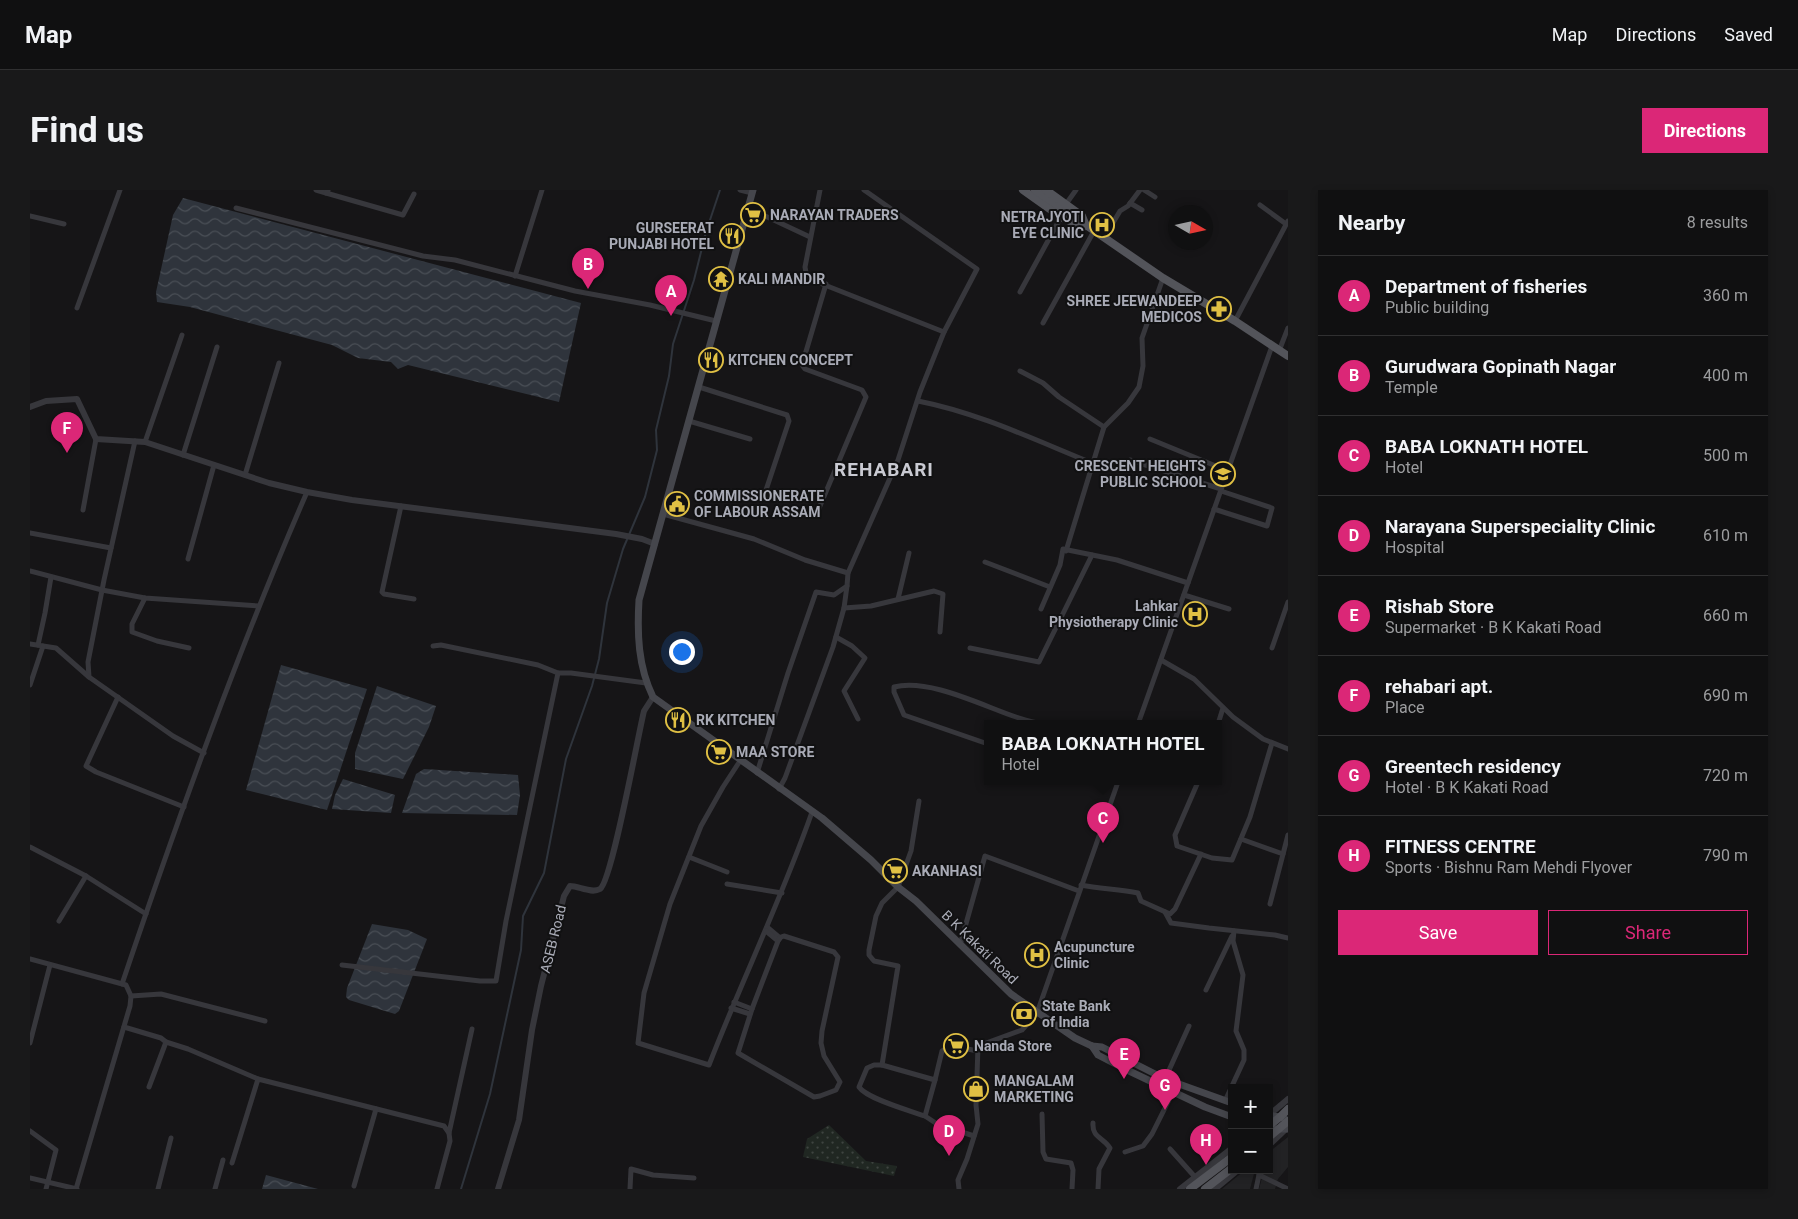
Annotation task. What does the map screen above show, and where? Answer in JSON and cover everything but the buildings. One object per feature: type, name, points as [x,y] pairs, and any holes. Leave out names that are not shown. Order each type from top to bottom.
[{"type":"main road","points":[[1023,190],[1061,217],[1079,226],[1086,226]]},
{"type":"main road","points":[[1034,190],[1163,278],[1235,320],[1288,356]]},
{"type":"main road","points":[[1046,190],[1082,216],[1086,226]]},
{"type":"main road","points":[[653,697],[646,683],[642,666],[637,630],[639,600],[752,191]]},
{"type":"main road","name":"B K Kakati Road","points":[[653,697],[812,812],[871,860],[1011,994],[1038,1014],[1075,1038],[1092,1046],[1102,1047],[1164,1079],[1228,1102]]},
{"type":"main road","points":[[1092,1046],[1098,1055],[1172,1092],[1228,1115]]},
{"type":"main road","points":[[1273,1124],[1288,1109]]},
{"type":"main road","points":[[1273,1116],[1288,1120]]},
{"type":"main road","points":[[1273,1134],[1288,1120]]},
{"type":"main road","points":[[1273,1128],[1287,1129]]},
{"type":"main road","points":[[1189,1185],[1228,1160]]},
{"type":"main road","points":[[1205,1189],[1228,1171]]},
{"type":"street","points":[[77,308],[120,190]]},
{"type":"street","points":[[316,190],[403,215],[414,194]]},
{"type":"street","points":[[515,276],[542,190]]},
{"type":"street","points":[[740,190],[752,191]]},
{"type":"street","points":[[820,190],[810,237],[805,272],[807,278],[944,332]]},
{"type":"street","points":[[779,789],[785,778],[836,637],[844,608],[848,573],[898,460],[944,332],[977,269],[864,190]]},
{"type":"street","points":[[1066,204],[1076,190]]},
{"type":"street","points":[[1104,238],[1120,211],[1142,190],[1155,197]]},
{"type":"street","points":[[1130,203],[1142,210]]},
{"type":"street","points":[[1235,320],[1287,223],[1260,205]]},
{"type":"street","points":[[236,208],[423,256],[455,260],[574,291],[716,321]]},
{"type":"street","points":[[748,208],[810,237]]},
{"type":"street","points":[[30,216],[64,224]]},
{"type":"street","points":[[1020,292],[1061,217]]},
{"type":"street","points":[[1042,323],[1094,231]]},
{"type":"street","points":[[1066,551],[1104,427],[1128,403],[1139,387],[1143,366],[1142,338],[1163,278]]},
{"type":"street","points":[[817,513],[866,397],[862,390],[805,369],[802,365],[826,284]]},
{"type":"street","points":[[1139,720],[1228,471],[1275,348],[1288,328]]},
{"type":"street","points":[[145,442],[182,335]]},
{"type":"street","points":[[183,455],[217,347]]},
{"type":"street","points":[[245,475],[279,363]]},
{"type":"street","points":[[1020,371],[1044,383],[1059,397],[1104,427]]},
{"type":"street","points":[[699,387],[787,415],[789,421],[765,493]]},
{"type":"street","points":[[30,407],[46,401],[78,399],[96,439],[83,510]]},
{"type":"street","points":[[918,401],[950,408],[996,423],[1092,463]]},
{"type":"street","points":[[689,420],[750,439]]},
{"type":"street","points":[[1150,438],[1228,471]]},
{"type":"street","points":[[96,439],[145,442],[269,484],[306,492],[616,534],[642,539],[655,544]]},
{"type":"street","points":[[89,676],[88,662],[102,590],[135,441]]},
{"type":"street","points":[[1130,460],[1272,508],[1267,526],[1214,510]]},
{"type":"street","points":[[188,559],[214,465]]},
{"type":"street","points":[[122,984],[204,753],[259,606],[306,492]]},
{"type":"street","points":[[401,506],[382,592],[414,600]]},
{"type":"street","points":[[663,514],[754,539],[805,560],[848,573]]},
{"type":"street","points":[[30,533],[111,548]]},
{"type":"street","points":[[1041,609],[1060,565],[1063,549],[1117,560],[1188,583]]},
{"type":"street","points":[[898,599],[909,553]]},
{"type":"street","points":[[970,648],[1039,662],[1092,555]]},
{"type":"street","points":[[985,562],[1050,587]]},
{"type":"street","points":[[30,571],[102,590],[145,598],[259,606]]},
{"type":"street","points":[[30,686],[40,646],[51,577]]},
{"type":"street","points":[[757,774],[788,673],[816,592],[834,595],[847,586]]},
{"type":"street","points":[[844,608],[871,606],[934,591],[943,594],[940,632]]},
{"type":"street","points":[[1184,595],[1229,609]]},
{"type":"street","points":[[145,598],[132,624],[132,632],[157,641],[189,648]]},
{"type":"street","points":[[1272,648],[1288,602]]},
{"type":"street","points":[[836,637],[852,646],[865,658],[844,691],[858,719]]},
{"type":"street","points":[[30,644],[56,648],[89,676],[172,736],[204,753]]},
{"type":"street","points":[[433,646],[441,645],[538,664],[558,673],[646,683]]},
{"type":"street","points":[[1161,660],[1194,679],[1233,718],[1256,734],[1288,749]]},
{"type":"street","points":[[342,965],[471,980],[496,981],[506,920],[558,673]]},
{"type":"street","points":[[984,743],[904,715],[894,692],[894,687],[909,685],[927,688],[967,699],[1028,720]]},
{"type":"street","points":[[118,697],[86,766],[96,772],[184,807]]},
{"type":"street","name":"ASEB Road","points":[[498,1189],[518,1120],[541,986],[564,896],[570,886],[594,890],[600,889],[606,881],[614,856],[644,711],[653,697]]},
{"type":"street","points":[[1219,720],[1223,708]]},
{"type":"street","points":[[1197,785],[1175,835],[1178,846],[1212,858],[1232,860],[1250,816],[1272,743]]},
{"type":"street","points":[[740,761],[701,826],[670,904],[644,993],[638,1043],[708,1065],[732,1005],[782,893],[812,812]]},
{"type":"street","points":[[958,1189],[958,1180],[978,1124],[976,1106],[978,1046],[1022,1030],[1038,1014],[1117,785]]},
{"type":"street","points":[[882,1065],[898,966],[874,961],[869,955],[869,950],[876,916],[882,903],[898,887],[911,850],[919,801]]},
{"type":"street","points":[[1270,904],[1288,835]]},
{"type":"street","points":[[1241,839],[1283,854]]},
{"type":"street","points":[[30,847],[86,876],[146,914]]},
{"type":"street","points":[[960,945],[985,856],[1080,888],[1126,890],[1138,893],[1141,901],[1170,914],[1175,908],[1201,854]]},
{"type":"street","points":[[688,857],[727,872]]},
{"type":"street","points":[[58,921],[86,876]]},
{"type":"street","points":[[727,884],[782,893]]},
{"type":"street","points":[[1165,912],[1171,923],[1275,934],[1288,938]]},
{"type":"street","points":[[766,929],[779,939]]},
{"type":"street","points":[[1206,990],[1234,931]]},
{"type":"street","points":[[1234,931],[1233,941],[1243,975],[1236,1031],[1244,1050],[1244,1060],[1235,1084]]},
{"type":"street","points":[[784,936],[837,954],[838,957],[822,1031],[821,1044],[824,1056],[840,1079],[836,1090],[814,1097],[739,1055],[738,1051],[751,1012],[779,939],[784,936]]},
{"type":"street","points":[[30,959],[126,985],[131,996],[130,1006],[76,1189],[30,1178]]},
{"type":"street","points":[[30,1043],[50,964]]},
{"type":"street","points":[[131,996],[161,994],[265,1022]]},
{"type":"street","points":[[732,1005],[751,1012]]},
{"type":"street","points":[[1164,1079],[1190,1026]]},
{"type":"street","points":[[124,1027],[161,1038],[166,1042],[188,1049],[258,1079],[444,1126],[449,1133]]},
{"type":"street","points":[[437,1189],[450,1141],[449,1133],[472,1029]]},
{"type":"street","points":[[150,1087],[166,1042]]},
{"type":"street","points":[[925,1116],[942,1051],[950,1047],[978,1051]]},
{"type":"street","points":[[935,1080],[882,1065],[874,1065],[866,1068],[859,1087],[861,1091],[871,1096],[925,1116],[937,1124],[974,1136]]},
{"type":"street","points":[[232,1163],[258,1079]]},
{"type":"street","points":[[1125,1152],[1143,1146],[1152,1134],[1172,1092]]},
{"type":"street","points":[[1273,1112],[1288,1099]]},
{"type":"street","points":[[354,1186],[376,1109]]},
{"type":"street","points":[[1042,1114],[1046,1159],[1071,1163],[1073,1170],[1072,1189]]},
{"type":"street","points":[[1093,1123],[1095,1134],[1106,1141],[1110,1148],[1100,1168],[1098,1189]]},
{"type":"street","points":[[1273,1141],[1287,1129]]},
{"type":"street","points":[[30,1131],[56,1150],[46,1189]]},
{"type":"street","points":[[158,1189],[171,1138]]},
{"type":"street","points":[[1170,1150],[1214,1189],[1233,1174]]},
{"type":"street","points":[[1180,1189],[1189,1185],[1198,1175],[1228,1151]]},
{"type":"street","points":[[215,1189],[223,1160]]},
{"type":"street","points":[[630,1189],[631,1169],[653,1175],[694,1178]]},
{"type":"street","points":[[1256,1189],[1260,1174]]},
{"type":"street","points":[[1262,1174],[1288,1189]]},
{"type":"street","points":[[1189,1185],[1195,1189]]},
{"type":"shaded area","points":[[829,1125],[866,1161],[897,1166],[894,1176],[803,1157],[807,1139]]},
{"type":"shaded area","points":[[1288,1137],[1288,1167],[1278,1179],[1275,1189],[1259,1189],[1263,1174],[1273,1174],[1273,1149]]},
{"type":"shaded area","points":[[1240,1174],[1254,1174],[1250,1189],[1222,1189]]},
{"type":"water","points":[[183,198],[581,303],[559,402],[408,365],[398,369],[391,362],[358,358],[332,345],[190,307],[157,302],[156,292],[173,215]]},
{"type":"water","points":[[281,665],[367,689],[327,810],[246,790]]},
{"type":"water","points":[[377,686],[436,706],[429,727],[403,779],[355,769],[355,753]]},
{"type":"water","points":[[424,769],[518,775],[520,795],[517,815],[402,813],[416,774]]},
{"type":"water","points":[[343,779],[395,795],[391,813],[332,809],[335,795]]},
{"type":"water","points":[[372,924],[408,930],[427,939],[399,1011],[395,1014],[349,1000],[346,997],[347,988]]},
{"type":"water","points":[[266,1175],[318,1189],[262,1189]]},
{"type":"waterway","points":[[461,1189],[490,1094],[521,950],[523,916],[544,873],[566,759],[592,686],[599,659],[607,603],[623,549],[645,497],[657,450],[656,430],[669,376],[673,344],[720,190]]},
{"type":"place","name":"NARAYAN TRADERS","points":[[753,215]]},
{"type":"place","name":"NETRAJYOTI EYE CLINIC","points":[[1102,225]]},
{"type":"place","name":"GURSEERAT PUNJABI HOTEL","points":[[732,236]]},
{"type":"place","name":"KALI MANDIR","points":[[721,279]]},
{"type":"place","name":"Gurudwara Gopinath Nagar","points":[[588,289]]},
{"type":"place","name":"SHREE JEEWANDEEP MEDICOS","points":[[1219,309]]},
{"type":"place","name":"Department of fisheries","points":[[671,316]]},
{"type":"place","name":"KITCHEN CONCEPT","points":[[711,360]]},
{"type":"place","name":"rehabari apt.","points":[[67,453]]},
{"type":"place","name":"CRESCENT HEIGHTS PUBLIC SCHOOL","points":[[1223,474]]},
{"type":"place","name":"COMMISSIONERATE OF LABOUR ASSAM","points":[[677,504]]},
{"type":"place","name":"Lahkar Physiotherapy Clinic","points":[[1195,614]]},
{"type":"place","name":"RK KITCHEN","points":[[678,720]]},
{"type":"place","name":"MAA STORE","points":[[719,752]]},
{"type":"place","name":"BABA LOKNATH HOTEL","points":[[1103,843]]},
{"type":"place","name":"AKANHASI","points":[[895,871]]},
{"type":"place","name":"Acupuncture Clinic","points":[[1037,955]]},
{"type":"place","name":"State Bank of India","points":[[1024,1014]]},
{"type":"place","name":"Nanda Store","points":[[956,1046]]},
{"type":"place","name":"Rishab Store","points":[[1124,1079]]},
{"type":"place","name":"MANGALAM MARKETING","points":[[976,1089]]},
{"type":"place","name":"Greentech residency","points":[[1165,1110]]},
{"type":"place","name":"Narayana Superspeciality Clinic","points":[[949,1156]]},
{"type":"place","name":"FITNESS CENTRE","points":[[1206,1165]]},
{"type":"district","name":"REHABARI","points":[[884,469]]}]
